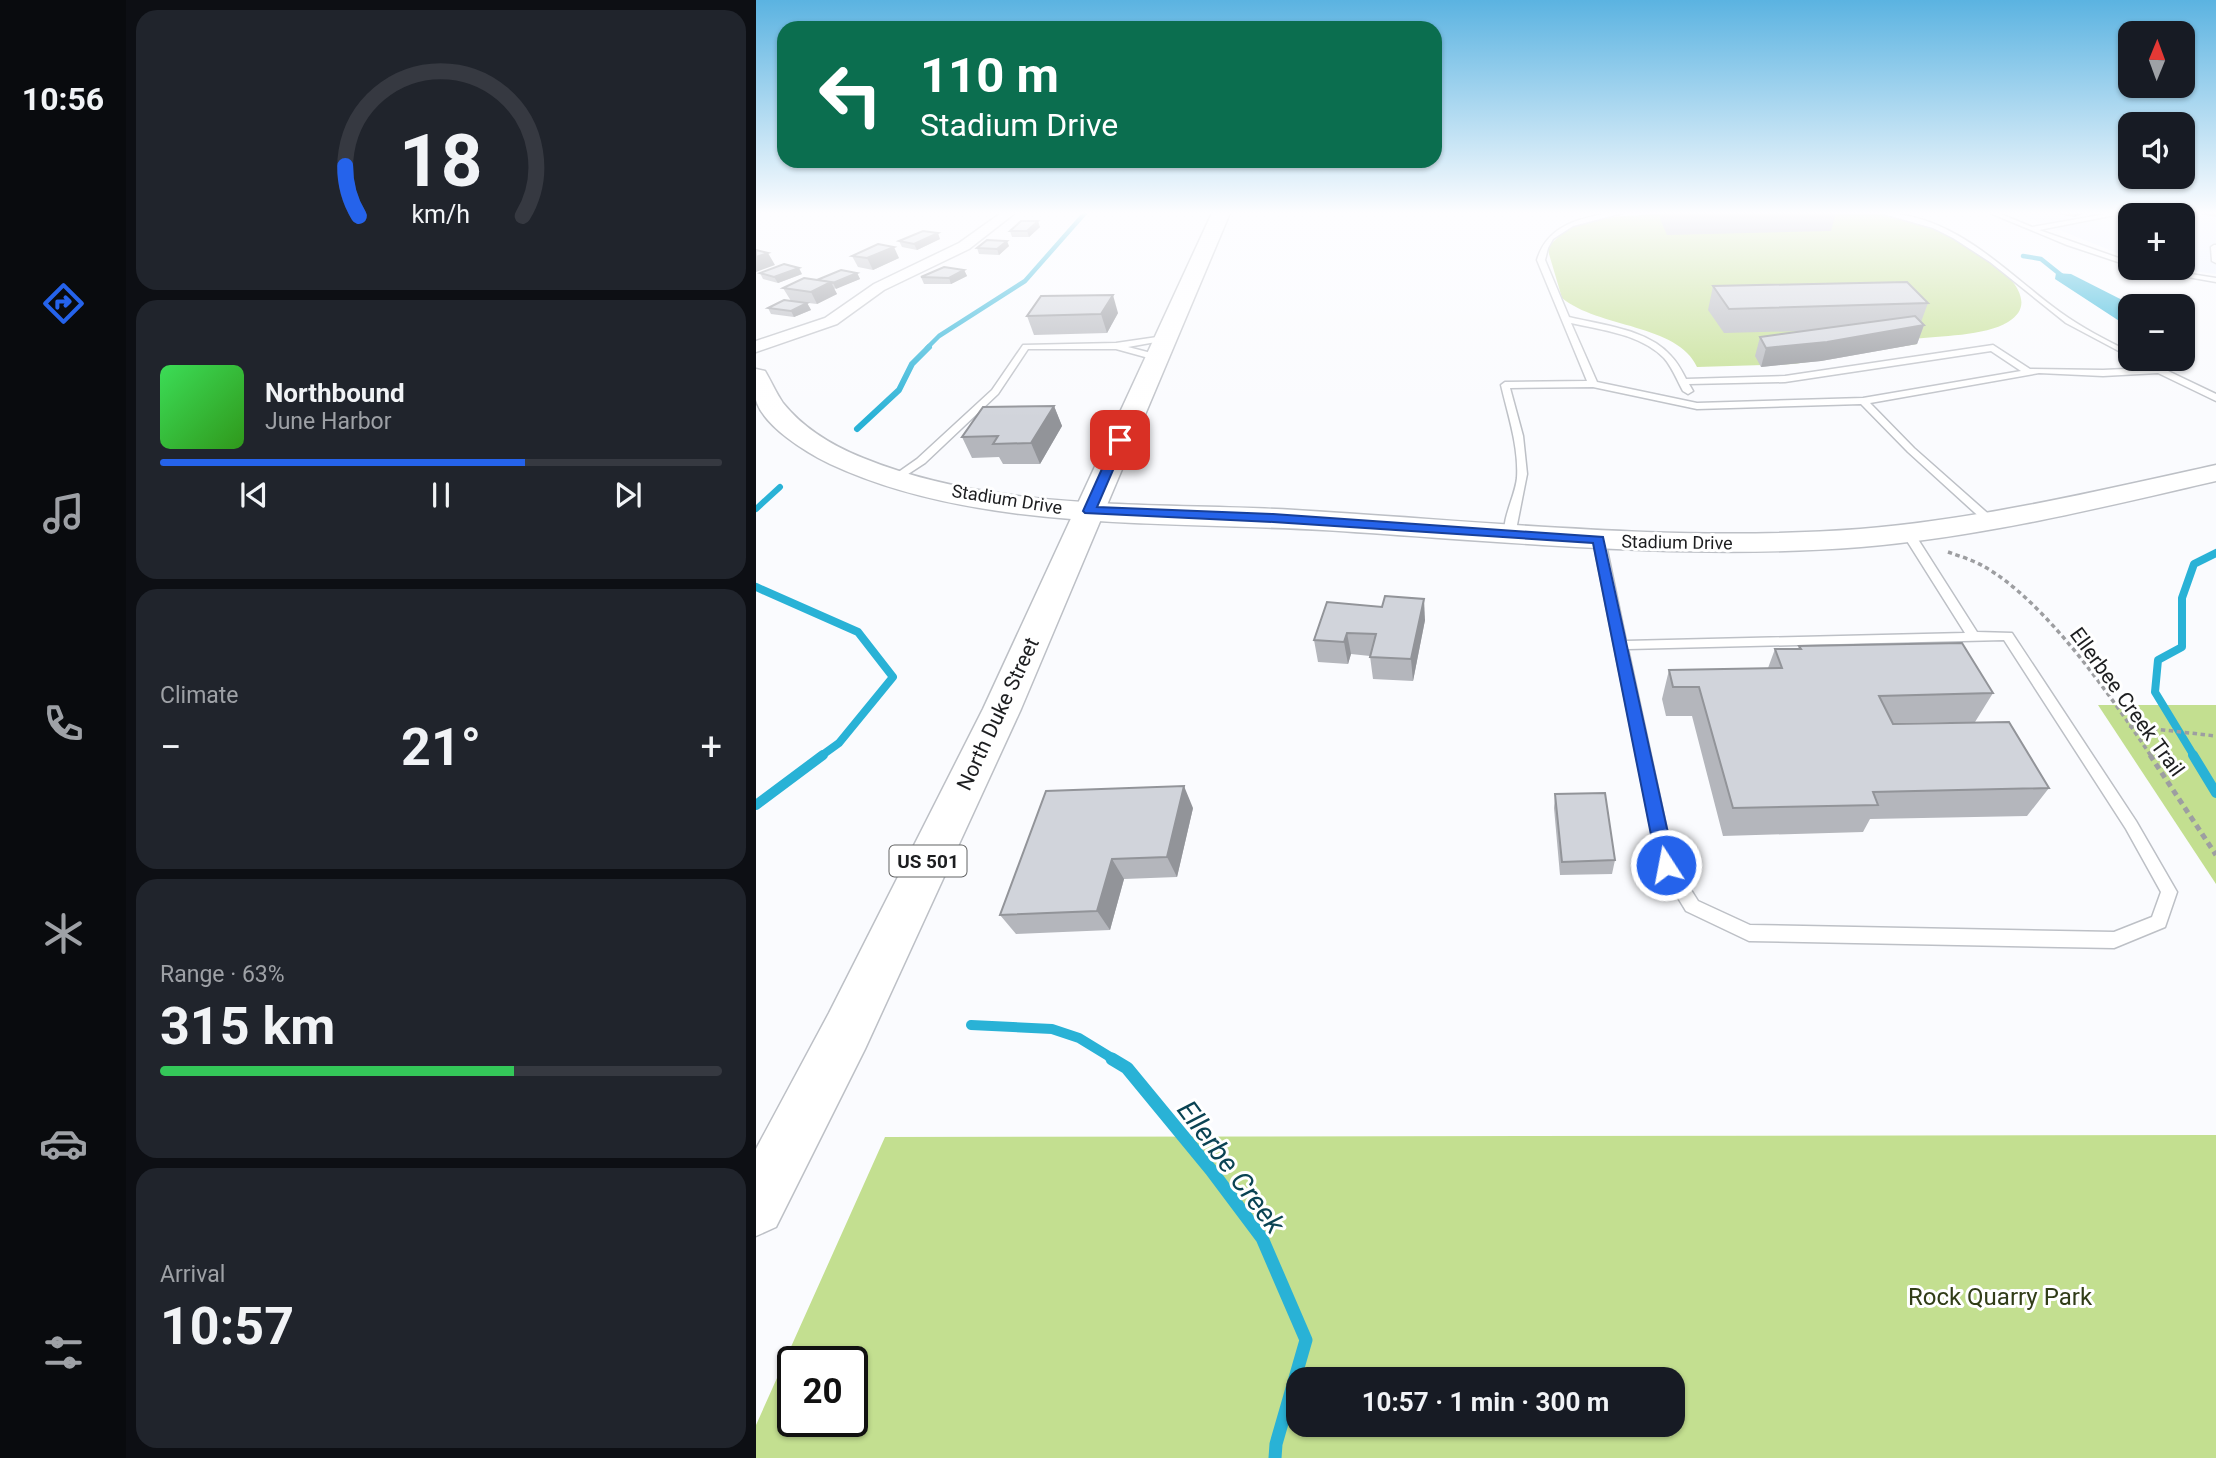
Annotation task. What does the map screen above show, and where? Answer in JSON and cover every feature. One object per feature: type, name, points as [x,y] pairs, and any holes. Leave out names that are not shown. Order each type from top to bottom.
[{"type":"main road","name":"North Duke Street","points":[[756,1206],[847,1031],[971,773],[1190,281]]},
{"type":"main road","name":"Stadium Drive","points":[[756,376],[764,398],[779,417],[796,432],[844,460],[895,478],[987,499],[1089,511],[1273,518],[1599,540],[1713,544],[1915,544],[1989,520],[2216,473]]},
{"type":"street","points":[[756,347],[831,321],[891,281]]},
{"type":"lane","points":[[1550,281],[1593,384]]},
{"type":"lane","points":[[2018,281],[2052,310],[2118,348]]},
{"type":"lane","points":[[1566,319],[1617,333],[1656,348],[1667,356],[1697,406]]},
{"type":"lane","points":[[1116,346],[1160,348]]},
{"type":"lane","points":[[895,478],[921,461],[995,392],[1026,347],[1160,348]]},
{"type":"lane","points":[[1683,382],[1785,379],[1993,348],[2029,372]]},
{"type":"lane","points":[[1509,535],[1521,488],[1522,467],[1514,417],[1504,385],[1593,384],[1697,406],[1863,401],[2029,372],[2141,371]]},
{"type":"lane","points":[[2162,371],[2216,398]]},
{"type":"lane","points":[[1863,401],[1911,450],[1989,520]]},
{"type":"lane","points":[[1599,540],[1666,865],[1692,906],[1749,933],[2114,940],[2159,922],[2169,892],[2131,825],[2008,636],[1622,645]]},
{"type":"lane","points":[[1915,544],[1973,637]]},
{"type":"path","name":"Ellerbee Creek Trail","points":[[1915,544],[1970,558],[2018,591],[2062,636],[2129,726],[2216,855]]},
{"type":"path","points":[[2129,726],[2216,736]]},
{"type":"green space","points":[[1557,281],[2012,281],[2021,298],[2019,311],[2008,322],[1975,333],[1913,339],[1917,344],[1794,364],[1697,367],[1687,353],[1673,342],[1577,308],[1562,298]]},
{"type":"green space","points":[[2098,705],[2216,705],[2216,884]]},
{"type":"green space","name":"Rock Quarry Park","points":[[2216,1135],[2216,1458],[756,1458],[756,1425],[777,1378],[777,1437],[868,1437],[868,1346],[791,1346],[885,1137]]},
{"type":"water","points":[[2058,281],[2085,281],[2118,298],[2118,320]]},
{"type":"building","points":[[798,281],[831,282],[811,292],[783,288]]},
{"type":"building","points":[[1907,282],[1928,303],[1729,309],[1713,286]]},
{"type":"building","points":[[1113,295],[1101,314],[1027,316],[1041,296]]},
{"type":"building","points":[[784,300],[807,303],[791,311],[768,308]]},
{"type":"building","points":[[1915,316],[1924,325],[1827,342],[1766,348],[1760,337]]},
{"type":"building","points":[[1054,406],[1031,443],[993,444],[998,436],[962,437],[983,407]]},
{"type":"building","points":[[1385,596],[1424,599],[1411,659],[1370,657],[1376,634],[1347,633],[1344,642],[1314,640],[1327,602],[1382,607]]},
{"type":"building","points":[[1962,643],[1993,693],[1879,696],[1893,724],[2009,722],[2049,788],[1873,792],[1878,805],[1733,808],[1699,687],[1673,687],[1669,670],[1782,668],[1775,649],[1801,649],[1799,646]]},
{"type":"building","points":[[1184,786],[1167,857],[1112,859],[1097,911],[1000,915],[1046,791]]},
{"type":"building","points":[[1605,793],[1615,860],[1562,862],[1555,794]]},
{"type":"waterway","points":[[927,348],[939,336],[1025,281]]},
{"type":"waterway","points":[[857,429],[899,390],[912,364],[929,347]]},
{"type":"waterway","points":[[756,509],[780,487]]},
{"type":"waterway","points":[[2194,756],[2155,692],[2158,660],[2182,647],[2182,598],[2194,564],[2216,553]]},
{"type":"waterway","name":"Ellerbe Creek","points":[[756,587],[858,632],[893,677],[839,743],[821,756]]},
{"type":"waterway","name":"Ellerbe Creek","points":[[756,805],[823,755]]},
{"type":"waterway","points":[[2193,755],[2216,793]]},
{"type":"waterway","name":"Ellerbe Creek","points":[[971,1025],[1052,1029],[1079,1038],[1115,1060]]},
{"type":"waterway","name":"Ellerbe Creek","points":[[1112,1059],[1127,1068],[1211,1170],[1262,1238],[1306,1340],[1276,1444],[1275,1458]]},
{"type":"route","points":[[1120,440],[1089,511],[1273,518],[1599,540],[1666,865]]}]
